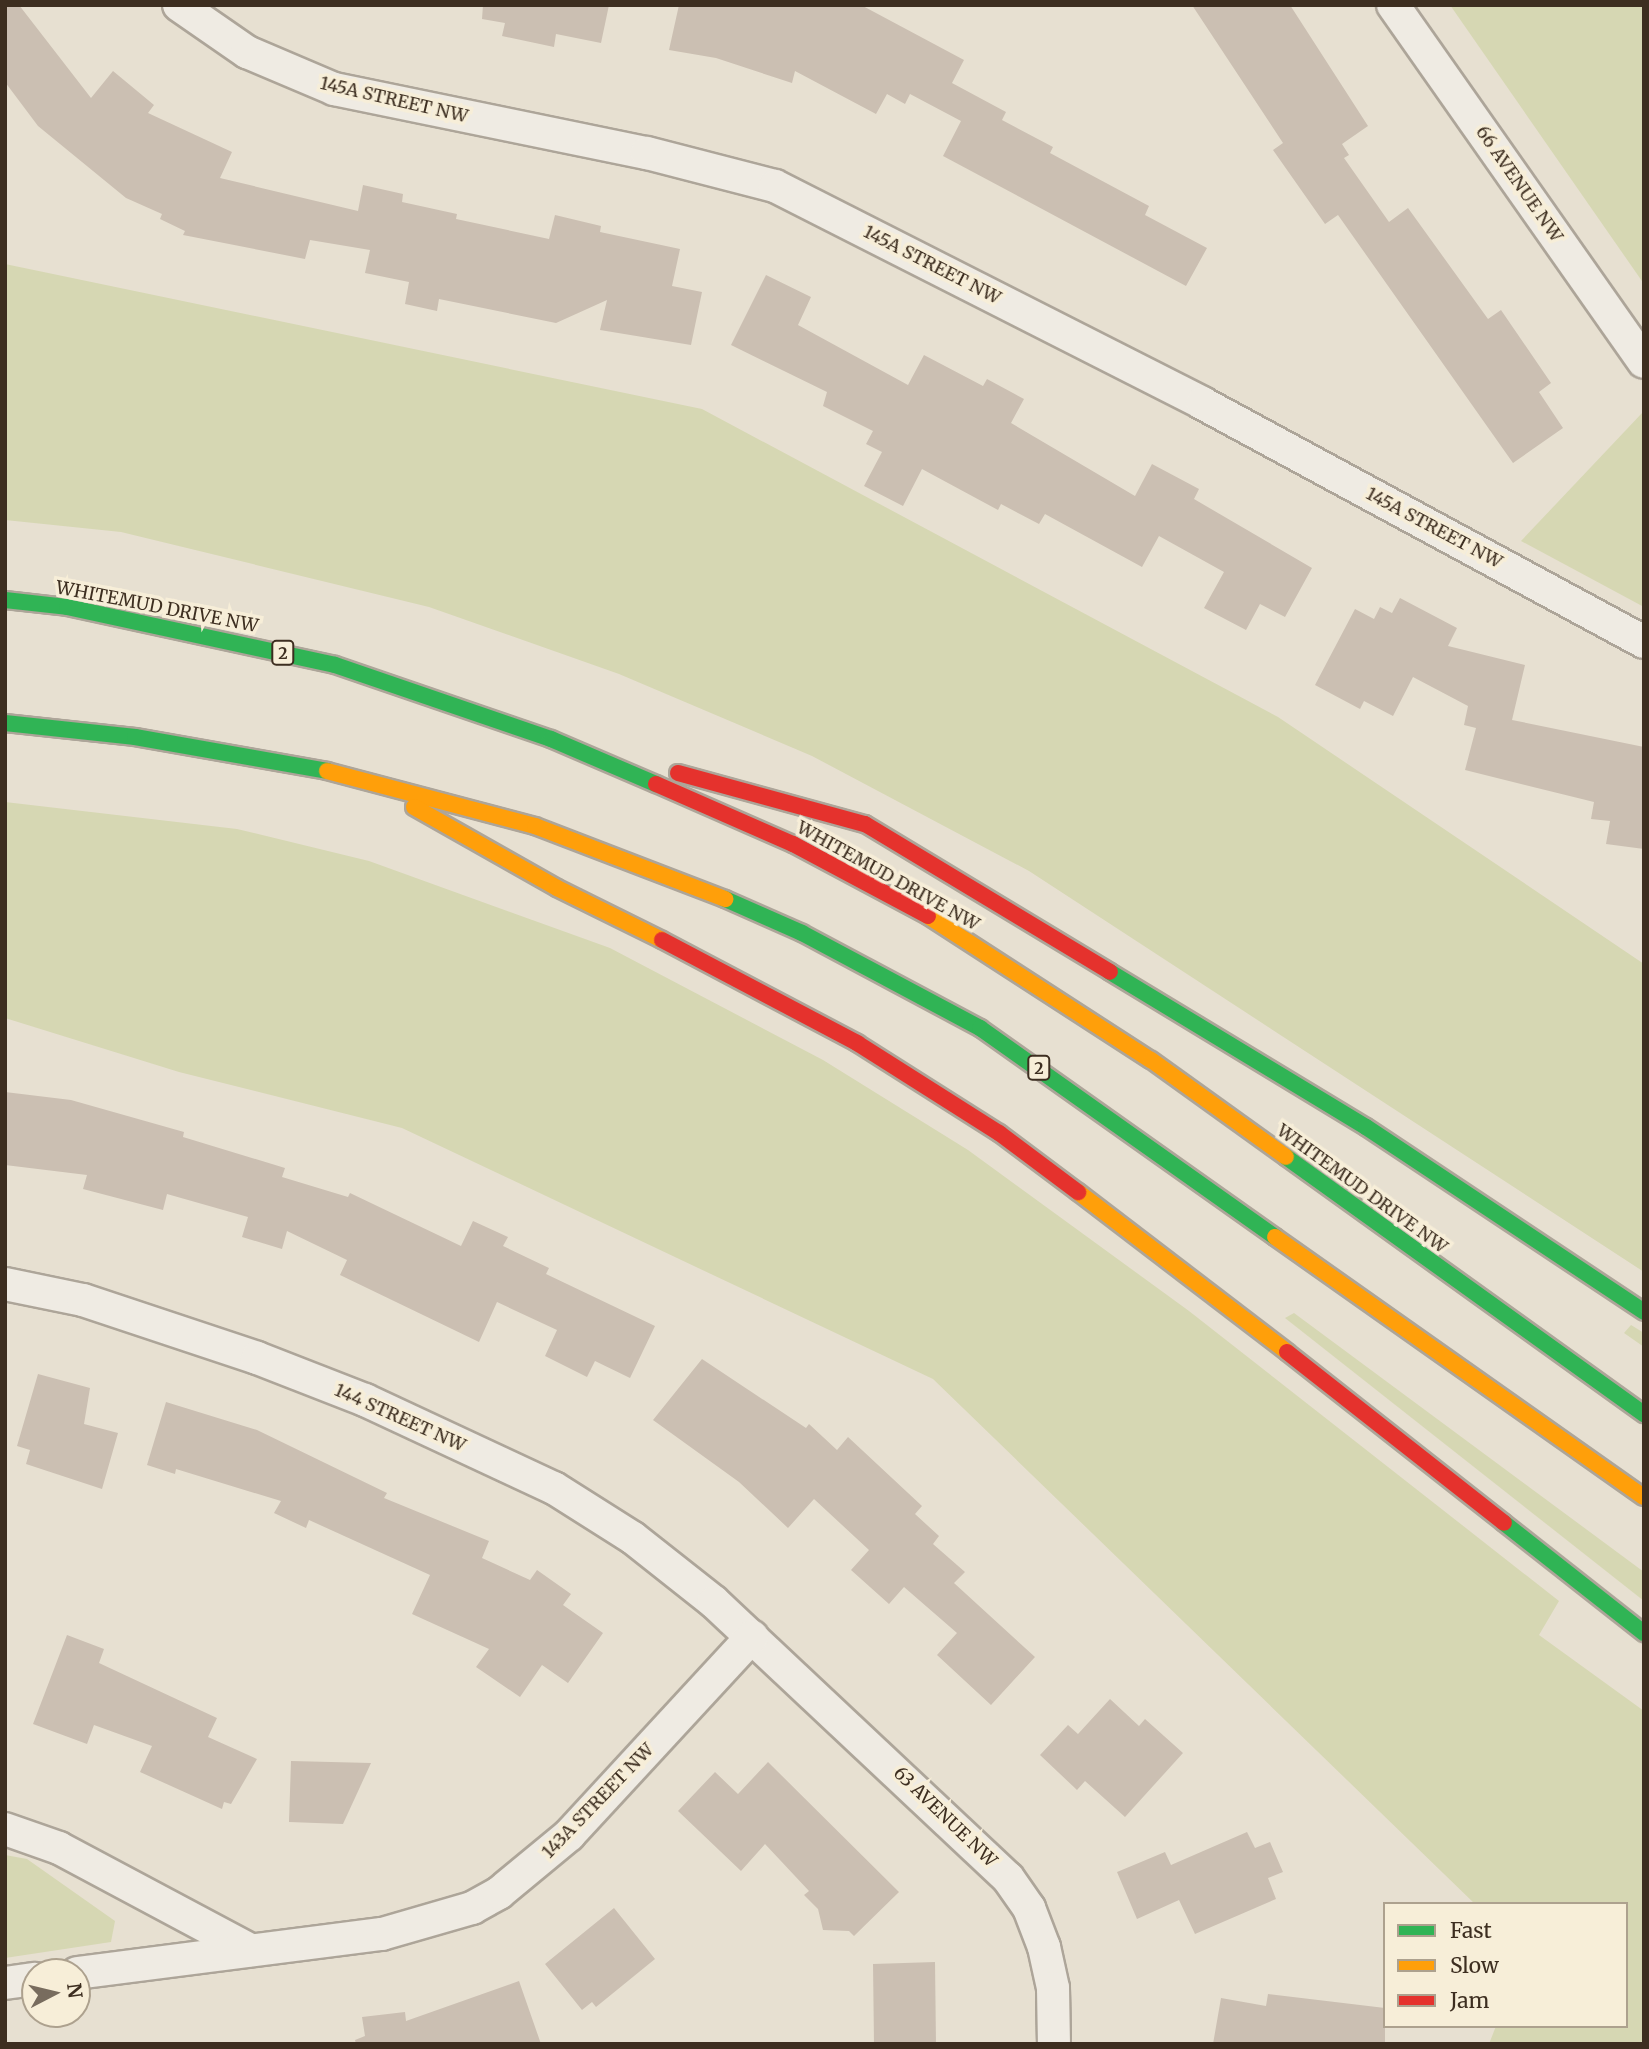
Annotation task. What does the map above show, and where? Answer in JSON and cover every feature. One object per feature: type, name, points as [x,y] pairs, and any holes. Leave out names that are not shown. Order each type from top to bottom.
[{"type":"highway","name":"WHITEMUD DRIVE NW","points":[[5,600],[67,607],[335,665],[551,739],[793,844],[944,925],[1151,1060],[1644,1415]]},
{"type":"highway","name":"2","points":[[5,723],[186,744],[360,777],[535,826],[692,885],[802,933],[980,1028],[1644,1497]]},
{"type":"highway","points":[[551,739],[865,824],[1366,1127],[1644,1312]]},
{"type":"highway","points":[[360,777],[557,888],[743,979],[857,1043],[999,1133],[1178,1266],[1644,1633]]},
{"type":"street","name":"145A STREET NW","points":[[179,5],[247,52],[334,89],[646,153],[775,186],[1202,403],[1644,642]]},
{"type":"street","name":"66 AVENUE NW","points":[[1393,5],[1644,362]]},
{"type":"street","name":"144 STREET NW","points":[[5,1284],[83,1300],[257,1358],[365,1400],[554,1488],[678,1571],[752,1637]]},
{"type":"street","name":"143A STREET NW","points":[[91,1971],[415,1927],[472,1908],[499,1893],[569,1835],[752,1637]]},
{"type":"street","name":"63 AVENUE NW","points":[[752,1637],[1008,1878],[1028,1908],[1044,1947],[1053,1987],[1054,2044]]},
{"type":"street","points":[[5,1829],[59,1848],[250,1950]]},
{"type":"green space","points":[[1450,5],[1644,5],[1644,284]]},
{"type":"green space","points":[[5,264],[702,409],[1278,717],[1644,964],[1644,1272],[1029,871],[812,756],[619,674],[429,607],[121,532],[5,520]]},
{"type":"green space","points":[[1644,413],[1644,607],[1521,541]]},
{"type":"green space","points":[[5,802],[237,829],[369,861],[610,948],[823,1060],[968,1150],[1189,1311],[1559,1601],[1539,1635],[1644,1711],[1644,2044],[1489,2044],[1495,2028],[1628,2028],[1628,1902],[1473,1902],[933,1379],[402,1128],[179,1072],[5,1018]]},
{"type":"green space","points":[[1294,1313],[1644,1572],[1644,1601],[1285,1318]]},
{"type":"green space","points":[[1631,1325],[1644,1333],[1644,1347],[1624,1333]]},
{"type":"green space","points":[[5,1855],[27,1859],[115,1921],[111,1942],[5,1958]]},
{"type":"building","points":[[5,5],[19,5],[91,98],[113,71],[154,105],[148,113],[232,152],[220,178],[358,211],[363,185],[403,194],[402,202],[457,214],[456,219],[549,239],[555,215],[601,226],[600,232],[680,249],[672,286],[702,292],[691,345],[600,330],[607,300],[556,323],[439,299],[437,311],[405,304],[409,282],[365,273],[370,250],[310,240],[305,259],[183,235],[185,231],[160,219],[162,214],[126,198],[38,126],[5,82]]},
{"type":"building","points":[[483,5],[609,5],[601,43],[556,34],[554,47],[502,36],[505,23],[482,19]]},
{"type":"building","points":[[679,5],[861,5],[964,60],[952,83],[1006,112],[1002,120],[1053,147],[1050,153],[1149,206],[1145,215],[1207,248],[1186,286],[943,156],[961,121],[910,94],[905,104],[887,94],[876,114],[795,71],[792,83],[716,58],[669,50]]},
{"type":"building","points":[[1192,5],[1290,5],[1368,126],[1342,144],[1349,155],[1344,158],[1389,222],[1408,208],[1488,319],[1501,310],[1551,383],[1539,392],[1563,428],[1513,463],[1338,215],[1325,224],[1273,150],[1283,143]]},
{"type":"building","points":[[766,275],[811,297],[798,325],[908,385],[924,355],[983,386],[987,379],[1024,399],[1011,423],[1135,496],[1152,464],[1199,489],[1194,499],[1312,568],[1285,617],[1260,604],[1246,630],[1204,608],[1224,572],[1159,536],[1142,567],[1045,514],[1039,524],[1001,504],[998,510],[922,469],[903,506],[864,486],[882,452],[866,444],[873,431],[823,406],[827,392],[731,345]]},
{"type":"building","points":[[1400,598],[1457,628],[1448,646],[1525,665],[1512,720],[1644,747],[1644,849],[1606,844],[1610,821],[1591,819],[1594,802],[1465,770],[1476,728],[1464,725],[1468,706],[1413,677],[1393,716],[1364,701],[1360,709],[1315,685],[1355,609],[1374,619],[1380,607],[1392,613]]},
{"type":"building","points":[[5,1092],[71,1100],[184,1132],[183,1137],[285,1168],[282,1177],[348,1197],[350,1193],[461,1246],[473,1221],[508,1237],[503,1246],[549,1268],[546,1274],[655,1326],[630,1378],[595,1361],[587,1377],[545,1356],[557,1330],[497,1302],[479,1342],[340,1275],[347,1260],[287,1231],[282,1249],[242,1237],[248,1217],[167,1194],[163,1210],[83,1189],[87,1175],[5,1165]]},
{"type":"building","points":[[702,1359],[806,1428],[809,1424],[837,1450],[848,1437],[922,1506],[915,1514],[939,1536],[933,1544],[965,1572],[954,1583],[1035,1657],[991,1705],[937,1655],[957,1633],[904,1587],[889,1604],[851,1570],[869,1550],[814,1499],[788,1528],[739,1482],[653,1420]]},
{"type":"building","points":[[38,1374],[90,1388],[84,1424],[118,1433],[102,1489],[26,1464],[30,1450],[17,1446]]},
{"type":"building","points":[[166,1402],[257,1430],[387,1493],[384,1498],[489,1541],[482,1558],[530,1580],[537,1570],[571,1594],[563,1605],[603,1633],[568,1683],[542,1665],[520,1697],[476,1667],[489,1649],[412,1614],[430,1575],[309,1520],[306,1528],[274,1513],[281,1501],[176,1469],[175,1474],[147,1465]]},
{"type":"building","points":[[67,1635],[104,1649],[99,1663],[217,1718],[208,1737],[257,1759],[231,1804],[224,1802],[222,1809],[140,1772],[152,1746],[94,1725],[87,1744],[33,1724]]},
{"type":"building","points":[[1110,1699],[1139,1726],[1145,1719],[1183,1753],[1125,1817],[1085,1781],[1077,1790],[1040,1755],[1068,1725],[1078,1734]]},
{"type":"building","points":[[291,1761],[371,1763],[343,1824],[289,1822]]},
{"type":"building","points":[[768,1762],[899,1892],[854,1936],[849,1931],[823,1930],[818,1909],[804,1895],[809,1891],[765,1844],[741,1871],[678,1811],[715,1772],[738,1794]]},
{"type":"building","points":[[1247,1832],[1255,1848],[1270,1842],[1283,1872],[1268,1878],[1276,1899],[1195,1934],[1179,1900],[1137,1919],[1117,1872],[1165,1852],[1171,1865]]},
{"type":"building","points":[[614,1908],[655,1959],[596,2007],[592,2002],[582,2010],[545,1964]]},
{"type":"building","points":[[935,1962],[936,2044],[874,2044],[873,1964]]},
{"type":"building","points":[[519,1981],[541,2044],[356,2044],[355,2040],[365,2036],[362,2017],[405,2012],[406,2021]]},
{"type":"building","points":[[1268,1994],[1383,2008],[1385,2044],[1213,2044],[1221,1998],[1266,2006]]},
{"type":"traffic: fast","points":[[5,600],[67,607],[335,665],[551,739],[656,784]]},
{"type":"traffic: fast","points":[[5,723],[135,737],[327,771]]},
{"type":"traffic: fast","points":[[725,899],[802,933],[980,1028],[1275,1237]]},
{"type":"traffic: fast","points":[[1110,972],[1366,1127],[1644,1312]]},
{"type":"traffic: fast","points":[[1286,1157],[1644,1414]]},
{"type":"traffic: fast","points":[[1504,1523],[1644,1633]]},
{"type":"traffic: slow","points":[[327,771],[535,826],[725,899]]},
{"type":"traffic: slow","points":[[414,807],[557,888],[662,940]]},
{"type":"traffic: slow","points":[[928,916],[1151,1060],[1286,1157]]},
{"type":"traffic: slow","points":[[1078,1192],[1287,1352]]},
{"type":"traffic: slow","points":[[1275,1237],[1644,1497]]},
{"type":"traffic: jam","points":[[678,773],[865,824],[1110,972]]},
{"type":"traffic: jam","points":[[656,784],[793,844],[928,916]]},
{"type":"traffic: jam","points":[[662,940],[857,1043],[999,1133],[1078,1192]]},
{"type":"traffic: jam","points":[[1287,1352],[1504,1523]]}]
